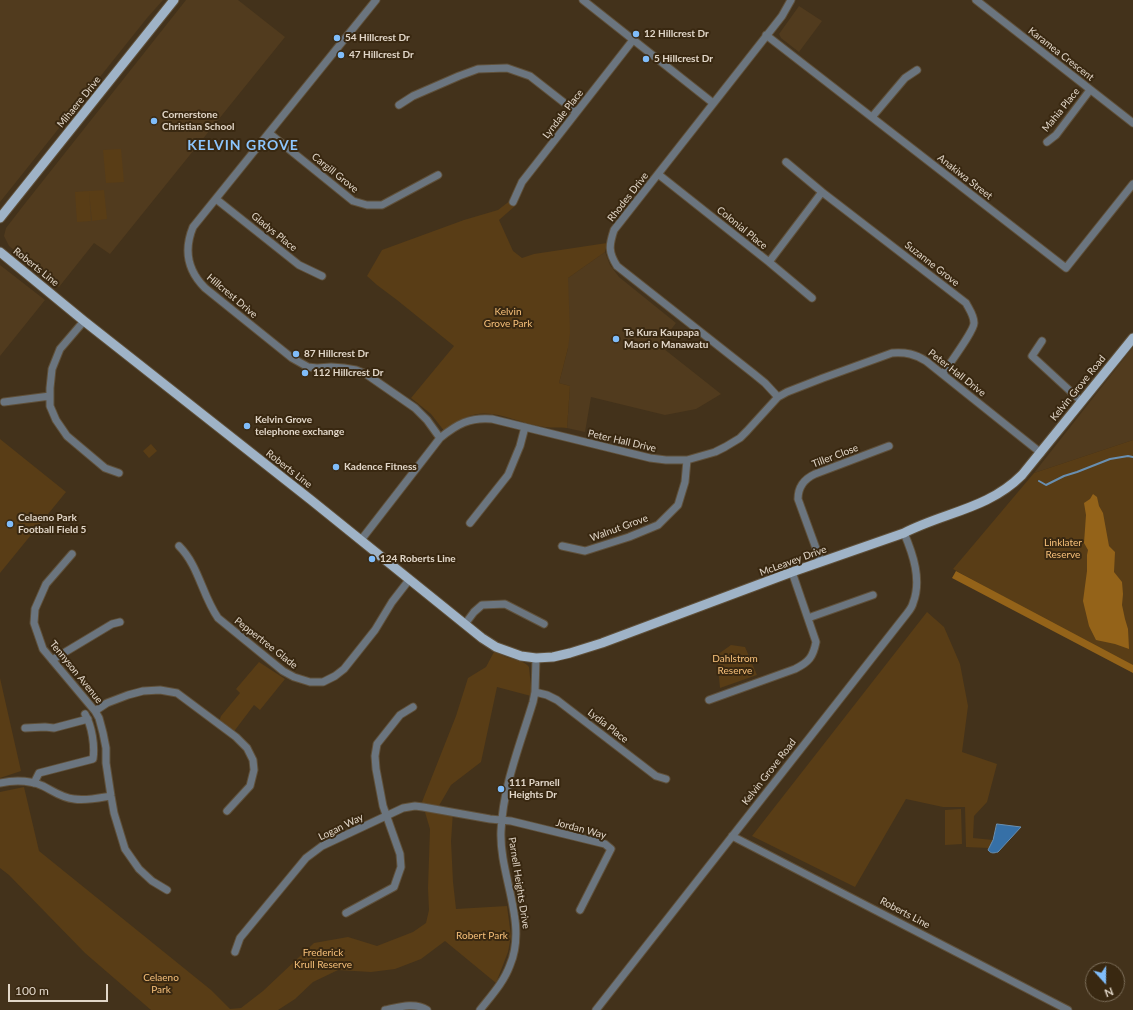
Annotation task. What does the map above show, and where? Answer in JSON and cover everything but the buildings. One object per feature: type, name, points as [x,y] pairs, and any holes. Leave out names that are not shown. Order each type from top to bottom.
[{"type":"main road","name":"Mihaere Drive","points":[[0,218],[174,0]]},
{"type":"main road","name":"Roberts Line","points":[[0,252],[84,321],[361,540],[482,638],[496,647],[521,656],[536,658]]},
{"type":"main road","name":"Kelvin Grove Road","points":[[1041,453],[1081,401],[1133,339]]},
{"type":"main road","name":"McLeavey Drive","points":[[536,658],[552,657],[570,653],[602,643],[982,503],[1007,489],[1041,453]]},
{"type":"street","name":"Hillcrest Drive","points":[[376,0],[193,227],[189,237],[188,257],[190,266],[199,282],[299,363],[312,367],[344,368],[356,370],[366,374],[419,411],[440,438]]},
{"type":"street","points":[[583,0],[713,103]]},
{"type":"street","name":"Rhodes Drive","points":[[778,397],[754,374],[617,266],[612,258],[610,247],[614,230],[782,16],[791,0]]},
{"type":"street","name":"Karamea Crescent","points":[[976,0],[1133,123]]},
{"type":"street","name":"Anakiwa Street","points":[[766,35],[1066,268],[1133,184]]},
{"type":"street","name":"Lyndale Place","points":[[513,202],[522,182],[633,40]]},
{"type":"street","points":[[398,105],[447,80],[478,69],[507,68],[530,76],[576,112]]},
{"type":"street","points":[[872,117],[905,78],[917,70]]},
{"type":"street","name":"Mahia Place","points":[[1047,142],[1056,135],[1090,90]]},
{"type":"street","name":"Cargill Grove","points":[[269,133],[353,201],[367,205],[382,204],[438,175]]},
{"type":"street","name":"Suzanne Grove","points":[[786,162],[822,192],[966,303],[972,313],[974,324],[943,374]]},
{"type":"street","name":"Colonial Place","points":[[658,174],[812,298]]},
{"type":"street","points":[[768,262],[822,192]]},
{"type":"street","name":"Gladys Place","points":[[216,199],[299,265],[322,276]]},
{"type":"street","points":[[84,321],[60,349],[52,369],[50,406],[56,420],[67,436],[105,468],[119,473]]},
{"type":"street","points":[[1042,341],[1032,356],[1081,401]]},
{"type":"street","name":"Peter Hall Drive","points":[[361,540],[440,438],[462,423],[470,420],[482,418],[492,419],[650,458],[687,460],[715,452],[733,442],[747,432],[778,397],[810,383],[892,353],[903,352],[918,356],[943,374],[1041,453]]},
{"type":"street","points":[[4,402],[50,396]]},
{"type":"street","points":[[470,523],[508,474],[526,427]]},
{"type":"street","name":"Tiller Close","points":[[821,562],[798,499],[798,493],[803,482],[808,477],[815,474],[889,446]]},
{"type":"street","name":"Walnut Grove","points":[[562,546],[585,551],[629,537],[658,525],[678,505],[685,482],[687,460]]},
{"type":"street","name":"Kelvin Grove Road","points":[[596,1010],[905,616],[913,603],[916,590],[916,578],[915,565],[904,533]]},
{"type":"street","name":"Peppertree Glade","points":[[179,546],[192,562],[211,608],[218,618],[283,671],[294,677],[310,682],[324,682],[344,669],[375,630],[392,602],[409,580]]},
{"type":"street","name":"Tennyson Avenue","points":[[72,554],[46,584],[35,609],[34,623],[43,649],[95,711],[100,723],[106,748],[106,763],[114,813],[125,849],[139,869],[152,881],[167,890]]},
{"type":"street","points":[[709,700],[795,669],[806,664],[814,654],[816,642],[792,572]]},
{"type":"street","points":[[808,618],[873,595]]},
{"type":"street","points":[[465,624],[474,612],[482,605],[505,604],[544,624]]},
{"type":"street","points":[[52,660],[112,624],[120,622]]},
{"type":"street","name":"Parnell Heights Drive","points":[[480,1010],[500,985],[515,951],[517,936],[502,850],[502,820],[510,773],[534,702],[536,692],[536,658]]},
{"type":"street","points":[[95,711],[107,703],[143,691],[160,690],[177,693],[236,737],[247,748],[253,760],[254,770],[250,786],[227,811]]},
{"type":"street","name":"Lydia Place","points":[[536,692],[557,700],[656,776],[666,779]]},
{"type":"street","points":[[346,913],[394,887],[401,867],[400,854],[386,816],[376,770],[375,756],[378,744],[400,715],[413,706]]},
{"type":"street","points":[[25,728],[54,728],[87,717],[94,749],[94,759],[39,774],[34,783]]},
{"type":"street","points":[[0,783],[18,780],[34,783],[63,797],[73,799],[85,800],[111,796]]},
{"type":"street","name":"Logan Way","points":[[235,952],[240,938],[306,858],[322,846],[403,808],[415,806],[502,820]]},
{"type":"street","name":"Jordan Way","points":[[502,820],[605,844],[611,849],[580,910]]},
{"type":"street","name":"Roberts Line","points":[[732,836],[1068,1010]]},
{"type":"street","points":[[385,1010],[407,1006],[422,1007],[427,1010]]},
{"type":"shaded area","points":[[0,0],[163,0],[0,202]]},
{"type":"shaded area","name":"Cornerstone Christian School","points":[[186,0],[238,0],[285,37],[110,254],[94,243],[59,287],[9,246],[4,236],[6,228]]},
{"type":"shaded area","points":[[799,6],[822,21],[799,52],[781,38],[779,34]]},
{"type":"shaded area","name":"Te Kura Kaupapa Maori o Manawatu","points":[[605,252],[610,265],[619,277],[676,323],[659,345],[721,394],[696,409],[665,415],[591,397],[585,432],[567,428],[570,386],[559,383],[568,348],[568,278]]},
{"type":"shaded area","points":[[0,265],[45,300],[0,356]]},
{"type":"shaded area","points":[[1133,347],[1133,440],[1034,473]]},
{"type":"shaded area","points":[[1093,494],[1097,497],[1099,506],[1103,513],[1109,546],[1115,552],[1114,572],[1122,582],[1122,605],[1128,629],[1129,649],[1096,640],[1089,626],[1083,601],[1088,550],[1084,543],[1086,515],[1084,503],[1090,499]]},
{"type":"shaded area","points":[[956,571],[1133,665],[1133,673],[952,578]]},
{"type":"green space","points":[[121,149],[124,182],[106,183],[103,150]]},
{"type":"green space","points":[[104,190],[107,219],[92,221],[89,191]]},
{"type":"green space","points":[[89,191],[91,221],[77,222],[75,192]]},
{"type":"green space","name":"Kelvin Grove Park","points":[[511,200],[515,206],[499,220],[513,251],[522,258],[534,254],[607,243],[605,252],[568,278],[570,333],[568,348],[559,383],[570,386],[567,428],[545,427],[494,414],[482,413],[458,421],[445,432],[431,414],[411,398],[454,346],[367,276],[382,250],[464,220],[498,210]]},
{"type":"green space","points":[[0,439],[66,492],[0,573]]},
{"type":"green space","name":"Linklater Reserve","points":[[1133,440],[1133,668],[953,569],[1034,473]]},
{"type":"green space","points":[[151,444],[157,451],[149,458],[143,451]]},
{"type":"green space","points":[[927,612],[944,627],[960,664],[968,706],[962,752],[997,764],[987,802],[974,816],[973,838],[993,840],[989,848],[966,847],[965,807],[943,807],[906,799],[855,887],[752,836]]},
{"type":"green space","name":"Dahlstrom Reserve","points":[[731,645],[745,647],[757,675],[720,688],[717,655]]},
{"type":"green space","points":[[494,652],[522,662],[529,667],[531,696],[497,687],[481,762],[451,785],[437,809],[453,812],[451,841],[456,909],[507,906],[511,936],[508,952],[496,983],[445,941],[421,959],[395,969],[371,972],[338,970],[313,982],[295,999],[278,1010],[151,1010],[85,953],[9,875],[0,868],[0,792],[24,787],[39,851],[211,990],[230,1009],[241,1008],[263,991],[314,943],[348,937],[377,946],[413,932],[426,923],[429,910],[428,888],[430,829],[422,802],[456,716],[468,678],[486,667]]},
{"type":"green space","points":[[259,662],[285,679],[260,710],[254,705],[232,734],[218,724],[221,716],[240,693],[236,689]]},
{"type":"green space","points":[[0,678],[21,771],[0,778]]},
{"type":"green space","points":[[961,809],[962,844],[945,845],[945,810]]},
{"type":"water","points":[[997,824],[1021,827],[998,852],[993,853],[988,850],[993,840]]},
{"type":"waterway","points":[[1039,481],[1046,485],[1064,476],[1110,459],[1128,456],[1133,457]]},
{"type":"place","name":"12 Hillcrest Dr","points":[[636,34]]},
{"type":"place","name":"54 Hillcrest Dr","points":[[337,38]]},
{"type":"place","name":"47 Hillcrest Dr","points":[[341,55]]},
{"type":"place","name":"5 Hillcrest Dr","points":[[646,59]]},
{"type":"place","name":"Cornerstone Christian School","points":[[154,121]]},
{"type":"place","name":"Te Kura Kaupapa Maori o Manawatu","points":[[616,339]]},
{"type":"place","name":"87 Hillcrest Dr","points":[[296,354]]},
{"type":"place","name":"112 Hillcrest Dr","points":[[305,373]]},
{"type":"place","name":"Kelvin Grove telephone exchange","points":[[247,426]]},
{"type":"place","name":"Kadence Fitness","points":[[336,467]]},
{"type":"place","name":"Celaeno Park Football Field 5","points":[[10,524]]},
{"type":"place","name":"124 Roberts Line","points":[[372,559]]},
{"type":"place","name":"111 Parnell Heights Dr","points":[[501,789]]},
{"type":"district","name":"KELVIN GROVE","points":[[243,145]]},
{"type":"park label","name":"Robert Park","points":[[482,936]]},
{"type":"park label","name":"Frederick Krull Reserve","points":[[323,958]]},
{"type":"park label","name":"Celaeno Park","points":[[161,984]]}]
